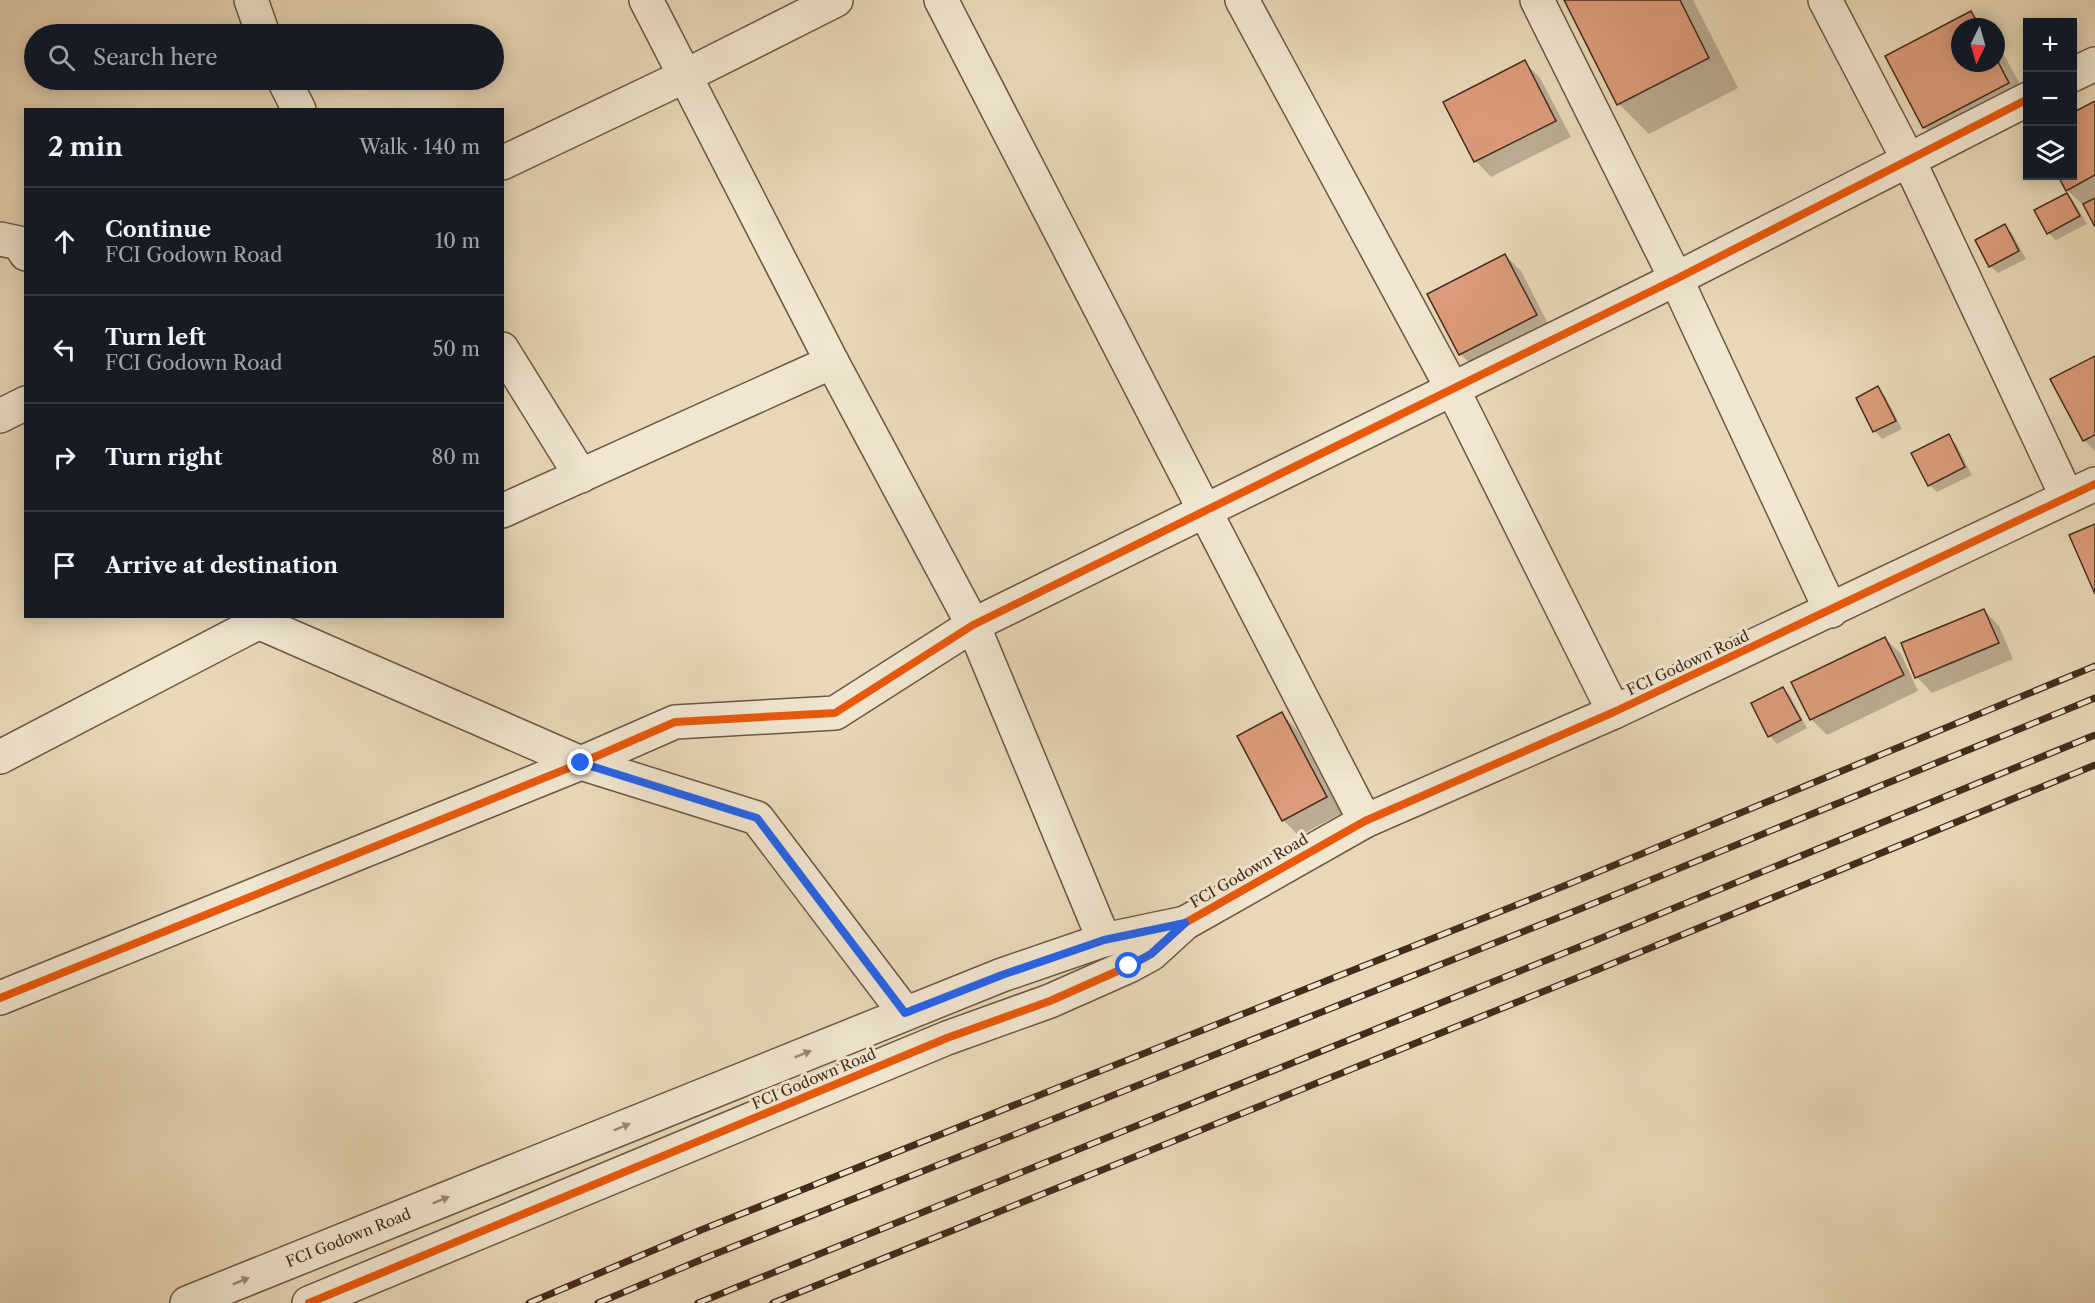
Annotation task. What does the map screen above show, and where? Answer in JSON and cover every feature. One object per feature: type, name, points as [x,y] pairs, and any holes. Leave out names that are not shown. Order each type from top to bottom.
[{"type":"street","points":[[251,0],[259,24]]},
{"type":"street","points":[[646,0],[832,362],[974,625],[1104,940]]},
{"type":"street","points":[[504,162],[685,76],[836,0]]},
{"type":"street","points":[[941,0],[1365,820]]},
{"type":"street","points":[[1242,0],[1453,390],[1614,712]]},
{"type":"street","points":[[1537,0],[1676,279],[1831,611]]},
{"type":"street","points":[[1825,0],[2081,491]]},
{"type":"street","points":[[2077,73],[2095,64]]},
{"type":"street","points":[[289,90],[298,108]]},
{"type":"street","points":[[0,998],[581,763],[675,722],[835,713],[974,625],[1676,279],[2023,102]]},
{"type":"street","points":[[0,239],[18,243],[24,251]]},
{"type":"street","points":[[504,352],[581,476]]},
{"type":"street","points":[[504,511],[832,362]]},
{"type":"street","points":[[0,416],[24,404]]},
{"type":"street","name":"FCI Godown Road","points":[[309,1303],[947,1038],[1050,1001],[1151,954],[1185,923],[1365,820],[1614,712],[2081,491]]},
{"type":"street","points":[[0,757],[264,619],[581,763],[757,818],[905,1013]]},
{"type":"street","name":"FCI Godown Road","points":[[187,1303],[1002,975],[1104,940],[1185,923]]},
{"type":"building","points":[[1564,0],[1680,0],[1709,58],[1617,105]]},
{"type":"building","points":[[1971,11],[1975,18],[1958,18]]},
{"type":"building","points":[[1951,21],[1951,72],[2003,72],[2009,83],[1923,128],[1885,56]]},
{"type":"building","points":[[1525,60],[1556,121],[1474,162],[1443,102]]},
{"type":"building","points":[[2095,101],[2095,175],[2066,191],[2060,180],[2077,180],[2077,110]]},
{"type":"building","points":[[2067,193],[2080,216],[2047,234],[2034,210]]},
{"type":"building","points":[[2095,198],[2095,227],[2083,204]]},
{"type":"building","points":[[2005,224],[2019,251],[1989,267],[1975,240]]},
{"type":"building","points":[[1505,254],[1537,315],[1459,355],[1427,294]]},
{"type":"building","points":[[2095,356],[2095,435],[2083,441],[2050,379]]},
{"type":"building","points":[[1878,386],[1896,421],[1873,432],[1856,398]]},
{"type":"building","points":[[1949,434],[1965,467],[1928,486],[1911,453]]},
{"type":"building","points":[[2095,524],[2095,594],[2069,535]]},
{"type":"building","points":[[1984,609],[1999,643],[1915,678],[1901,643]]},
{"type":"building","points":[[1885,637],[1904,675],[1810,720],[1791,682]]},
{"type":"building","points":[[1783,687],[1801,720],[1768,737],[1751,703]]},
{"type":"building","points":[[1282,712],[1327,797],[1282,821],[1237,736]]},
{"type":"railway","points":[[529,1303],[701,1230],[1564,886],[2095,666]]},
{"type":"railway","points":[[598,1303],[710,1256],[1575,911],[2095,698]]},
{"type":"railway","points":[[698,1303],[1594,941],[2095,735]]},
{"type":"railway","points":[[773,1303],[1604,967],[2095,765]]},
{"type":"cycle path","points":[[0,998],[581,763],[675,722],[835,713],[973,625],[1676,279],[2023,102]]},
{"type":"cycle path","points":[[309,1303],[947,1038],[1050,1001],[1129,966],[1151,954],[1185,923],[1365,821],[1614,712],[2095,484]]},
{"type":"route","points":[[581,763],[757,818],[905,1013],[1002,975],[1104,940],[1185,923],[1151,954],[1129,966]]}]
